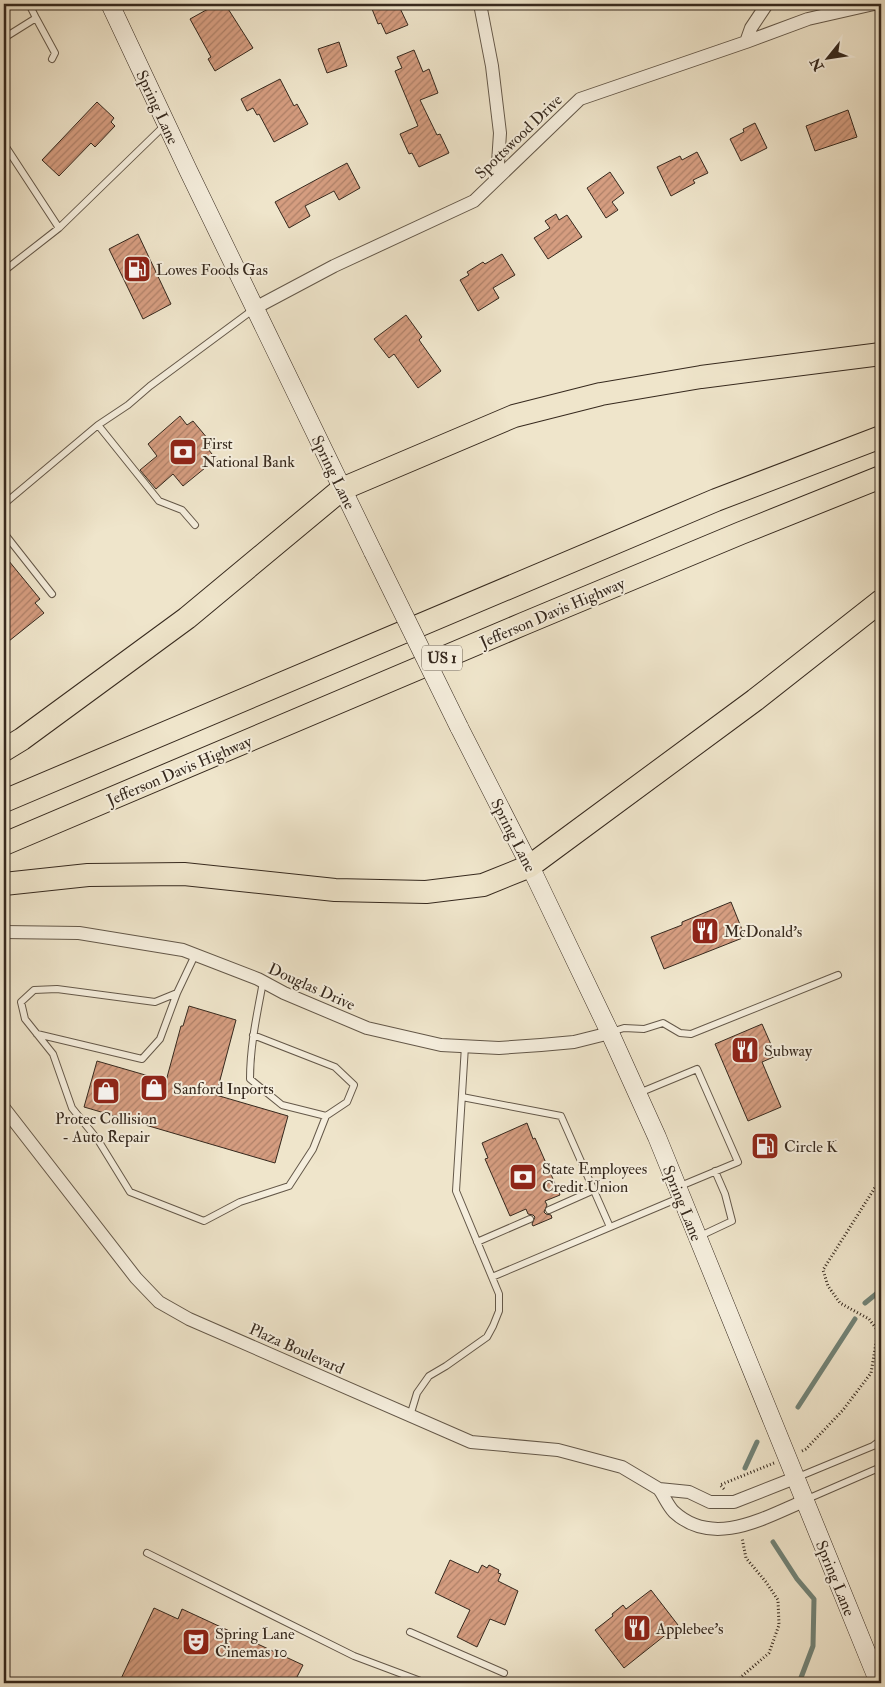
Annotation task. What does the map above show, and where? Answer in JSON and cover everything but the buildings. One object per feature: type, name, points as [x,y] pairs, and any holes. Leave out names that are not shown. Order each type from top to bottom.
[{"type":"highway","points":[[4,750],[22,739],[187,618],[342,489],[514,416],[601,394],[701,377],[881,354]]},
{"type":"highway","name":"US 1","points":[[4,801],[707,504],[881,437]]},
{"type":"highway","name":"Jefferson Davis Highway","points":[[4,844],[532,620],[881,477]]},
{"type":"highway","points":[[4,884],[88,875],[184,874],[335,890],[426,892],[483,885],[530,866],[755,700],[881,602]]},
{"type":"street","name":"Spring Lane","points":[[110,4],[342,489],[459,727],[530,866],[610,1033],[679,1192],[879,1683]]},
{"type":"street","points":[[480,4],[492,66],[500,133],[497,178]]},
{"type":"street","points":[[746,42],[751,28],[767,4]]},
{"type":"street","name":"Spottswood Drive","points":[[256,308],[334,266],[474,200],[580,99],[808,19],[874,4]]},
{"type":"street","name":"Douglas Drive","points":[[4,932],[80,933],[183,950],[263,982],[284,993],[367,1028],[441,1045],[499,1048],[574,1042],[610,1033]]},
{"type":"street","name":"Plaza Boulevard","points":[[4,1108],[136,1278],[159,1302],[188,1319],[471,1442],[558,1450],[618,1465],[659,1489],[689,1492],[710,1502],[734,1502],[795,1478]]},
{"type":"street","name":"Plaza Boulevard","points":[[659,1489],[673,1511],[690,1523],[712,1530],[740,1527],[804,1501]]},
{"type":"lane","points":[[29,4],[55,53],[52,58]]},
{"type":"lane","points":[[4,38],[36,18]]},
{"type":"lane","points":[[4,271],[59,228],[166,124]]},
{"type":"lane","points":[[4,144],[59,228]]},
{"type":"lane","points":[[4,504],[98,425],[128,405],[150,386],[256,308]]},
{"type":"lane","points":[[98,425],[159,500],[182,510],[195,525]]},
{"type":"lane","points":[[4,533],[52,594]]},
{"type":"lane","points":[[37,1034],[142,1059],[160,1039],[177,993],[195,955]]},
{"type":"lane","points":[[610,1033],[624,1028],[644,1028],[663,1023],[680,1033],[691,1034],[838,975]]},
{"type":"lane","points":[[263,982],[253,1035],[250,1079],[282,1105],[326,1116]]},
{"type":"lane","points":[[177,993],[155,1002],[57,989],[34,990],[21,1002],[25,1019],[53,1054],[72,1108],[98,1140],[130,1192],[204,1222],[240,1202],[289,1186],[313,1149],[326,1116],[347,1102],[354,1085],[335,1067],[253,1035]]},
{"type":"lane","points":[[410,1416],[417,1393],[429,1376],[487,1337],[494,1326],[499,1310],[499,1294],[456,1191],[466,1046]]},
{"type":"lane","points":[[492,1277],[610,1227],[679,1192],[715,1171],[738,1162],[697,1069],[637,1094]]},
{"type":"lane","points":[[462,1097],[561,1116],[610,1227]]},
{"type":"lane","points":[[697,1238],[732,1221],[725,1194],[715,1171]]},
{"type":"lane","points":[[549,1210],[594,1190]]},
{"type":"lane","points":[[477,1242],[530,1219]]},
{"type":"lane","points":[[795,1478],[873,1446],[881,1440]]},
{"type":"lane","points":[[804,1501],[881,1466]]},
{"type":"lane","points":[[147,1553],[354,1656],[426,1683]]},
{"type":"lane","points":[[410,1632],[504,1672]]},
{"type":"path","points":[[734,1502],[720,1484],[806,1449],[843,1410],[871,1373],[878,1331],[869,1319],[840,1303],[828,1286],[823,1270],[881,1178]]},
{"type":"path","points":[[734,1683],[769,1652],[779,1625],[778,1600],[746,1558],[740,1527]]},
{"type":"waterway","points":[[865,1303],[881,1290]]},
{"type":"waterway","points":[[798,1407],[855,1319]]},
{"type":"waterway","points":[[745,1468],[757,1442]]},
{"type":"waterway","points":[[773,1542],[797,1579],[814,1599],[813,1646],[799,1683]]},
{"type":"place","name":"Lowes Foods Gas","points":[[137,269]]},
{"type":"place","name":"First National Bank","points":[[183,452]]},
{"type":"place","name":"McDonald's","points":[[705,931]]},
{"type":"place","name":"Subway","points":[[745,1050]]},
{"type":"place","name":"Sanford Inports","points":[[154,1088]]},
{"type":"place","name":"Protec Collision - Auto Repair","points":[[106,1091]]},
{"type":"place","name":"Circle K","points":[[765,1146]]},
{"type":"place","name":"State Employees Credit Union","points":[[523,1177]]},
{"type":"place","name":"Applebee's","points":[[637,1628]]},
{"type":"place","name":"Spring Lane Cinemas 10","points":[[196,1642]]}]
